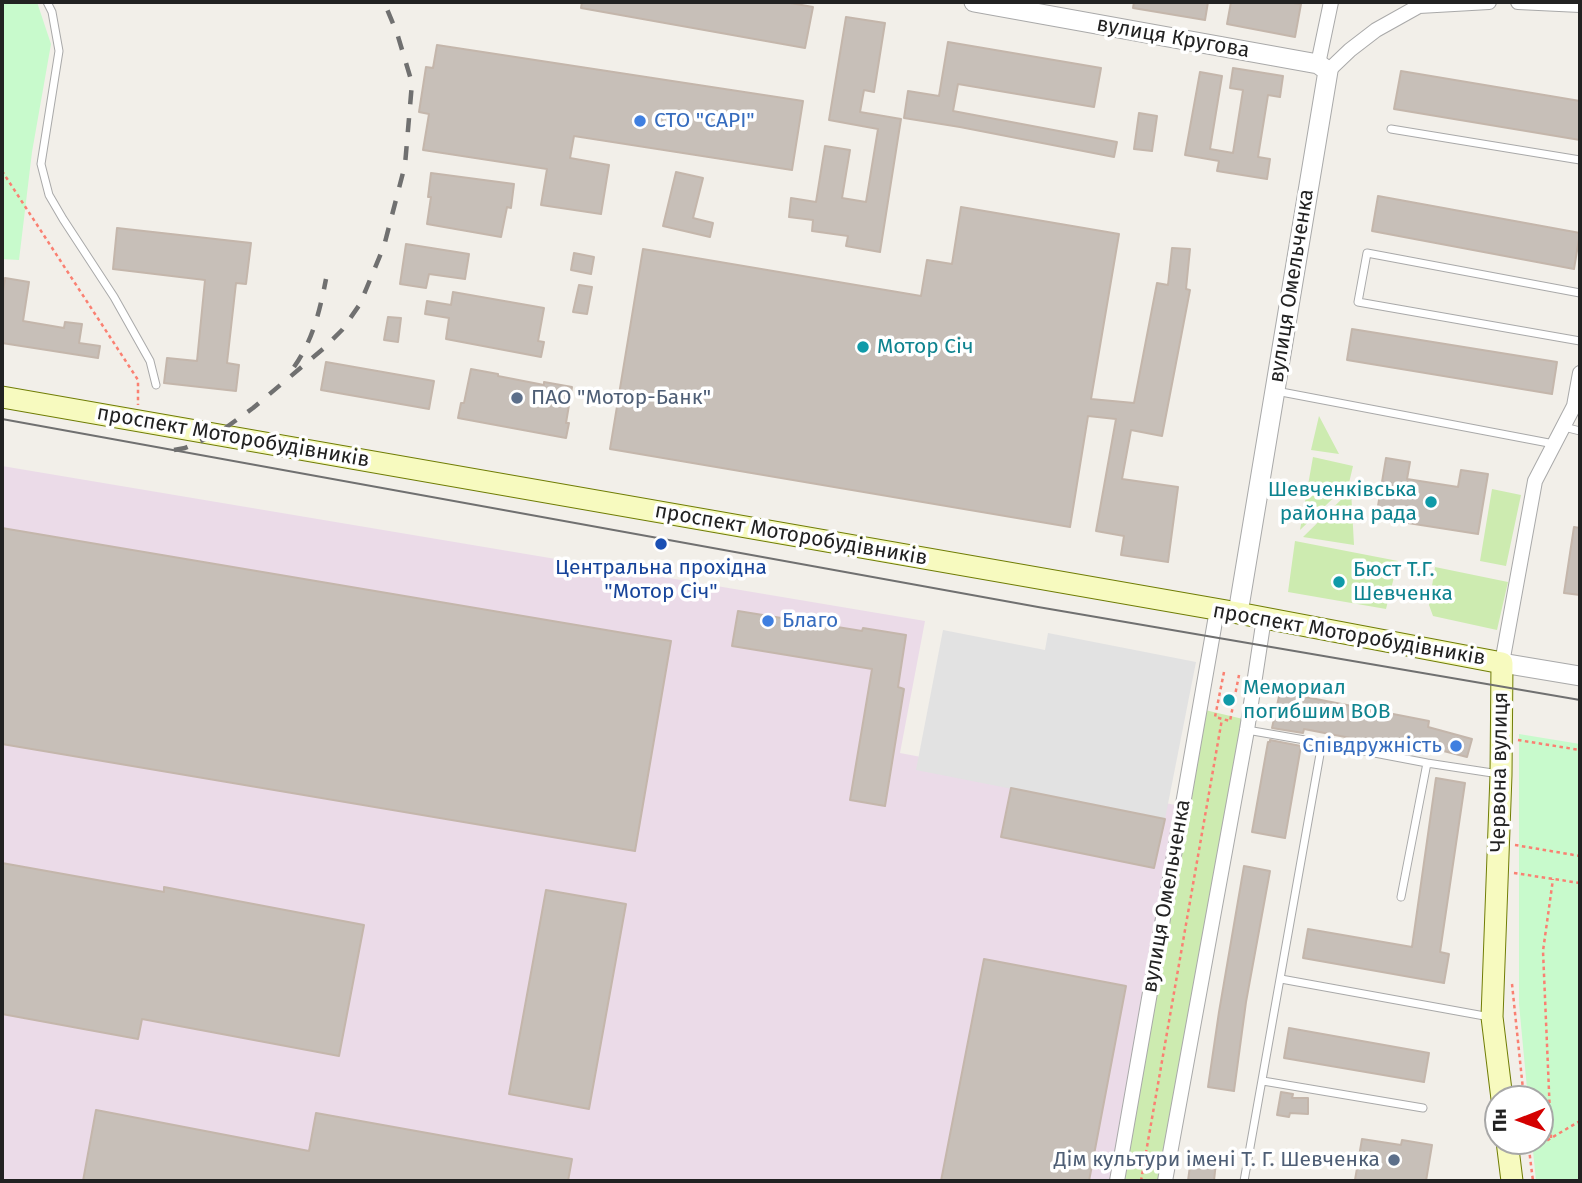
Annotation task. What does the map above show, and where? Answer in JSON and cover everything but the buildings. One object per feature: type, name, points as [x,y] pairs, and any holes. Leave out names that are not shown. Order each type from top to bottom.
[{"type":"main road","name":"проспект Моторобудівників","points":[[2,397],[1264,618],[1502,663]]},
{"type":"main road","name":"Червона вулиця","points":[[1500,1085],[1492,1017],[1501,775],[1502,663]]},
{"type":"main road","points":[[1509,1155],[1512,1181]]},
{"type":"street","name":"вулиця Кругова","points":[[974,2],[1323,68]]},
{"type":"street","points":[[1323,68],[1331,2]]},
{"type":"street","points":[[1323,68],[1376,30],[1419,6],[1489,2]]},
{"type":"street","points":[[1518,2],[1580,5]]},
{"type":"street","name":"вулиця Омельченка","points":[[1117,1181],[1274,391],[1323,68]]},
{"type":"street","name":"Червона вулиця","points":[[1502,663],[1535,481],[1574,406],[1580,373]]},
{"type":"street","points":[[1165,1181],[1247,730],[1264,618]]},
{"type":"street","name":"проспект Моторобудівників","points":[[1502,663],[1580,676]]},
{"type":"lane","points":[[47,2],[52,12],[59,51],[41,164],[49,195],[114,296],[150,361],[156,385]]},
{"type":"lane","points":[[1391,129],[1580,160]]},
{"type":"lane","points":[[1580,293],[1367,253],[1358,302],[1580,341]]},
{"type":"lane","points":[[1274,391],[1554,444]]},
{"type":"lane","points":[[1563,427],[1580,431]]},
{"type":"lane","points":[[1247,730],[1501,775]]},
{"type":"lane","points":[[1244,1181],[1322,743]]},
{"type":"lane","points":[[1401,897],[1427,763]]},
{"type":"lane","points":[[1281,979],[1492,1017]]},
{"type":"lane","points":[[1263,1080],[1423,1108]]},
{"type":"path","points":[[2,171],[138,380],[139,408]]},
{"type":"path","points":[[1224,672],[1215,717],[1230,721],[1239,675]]},
{"type":"path","points":[[1140,1181],[1222,719]]},
{"type":"path","points":[[1518,740],[1580,750]]},
{"type":"path","points":[[1513,854],[1514,845],[1580,856]]},
{"type":"path","points":[[1513,863],[1512,873],[1580,883]]},
{"type":"path","points":[[1549,1085],[1543,951],[1553,879]]},
{"type":"path","points":[[1512,979],[1523,1085]]},
{"type":"path","points":[[1554,1136],[1580,1121]]},
{"type":"path","points":[[1530,1155],[1533,1181]]},
{"type":"shaded area","points":[[2,466],[925,621],[900,753],[1181,806],[1114,1181],[2,1181]]},
{"type":"shaded area","points":[[943,630],[1045,650],[1048,633],[1196,662],[1165,819],[916,770]]},
{"type":"green space","points":[[2,2],[37,2],[51,44],[32,152],[19,260],[2,259]]},
{"type":"green space","points":[[1319,416],[1339,454],[1311,450]]},
{"type":"green space","points":[[1313,457],[1353,466],[1349,483],[1300,530]]},
{"type":"green space","points":[[1492,489],[1521,495],[1506,566],[1480,561]]},
{"type":"green space","points":[[1351,490],[1354,545],[1303,537]]},
{"type":"green space","points":[[1295,541],[1398,561],[1386,609],[1288,592]]},
{"type":"green space","points":[[1435,567],[1508,582],[1497,630],[1433,616],[1429,605]]},
{"type":"green space","points":[[1205,710],[1243,719],[1159,1181],[1124,1181]]},
{"type":"green space","points":[[1519,734],[1580,744],[1580,1181],[1536,1181],[1533,1155],[1554,1155],[1554,1085],[1527,1085],[1519,1004]]},
{"type":"tram line","points":[[2,419],[1038,607],[1580,700]]},
{"type":"railway","points":[[174,450],[217,434],[253,408],[323,349],[342,330],[360,304],[384,246],[405,165],[412,83],[397,33],[384,2]]},
{"type":"railway","points":[[294,367],[311,335],[326,279]]},
{"type":"place","name":"СТО \"CAPI\"","points":[[640,121]]},
{"type":"place","name":"Мотор Січ","points":[[863,347]]},
{"type":"place","name":"ПАО \"Мотор-Банк\"","points":[[517,398]]},
{"type":"place","name":"Шевченківська районна рада","points":[[1431,502]]},
{"type":"place","name":"Центральна прохідна \"Мотор Січ\"","points":[[661,544]]},
{"type":"place","name":"Бюст Т.Г. Шевченка","points":[[1339,582]]},
{"type":"place","name":"Благо","points":[[768,621]]},
{"type":"place","name":"Мемориал погибшим ВОВ","points":[[1229,700]]},
{"type":"place","name":"Співдружність","points":[[1456,746]]},
{"type":"place","name":"Дім культури імені Т. Г. Шевченка","points":[[1394,1160]]}]
